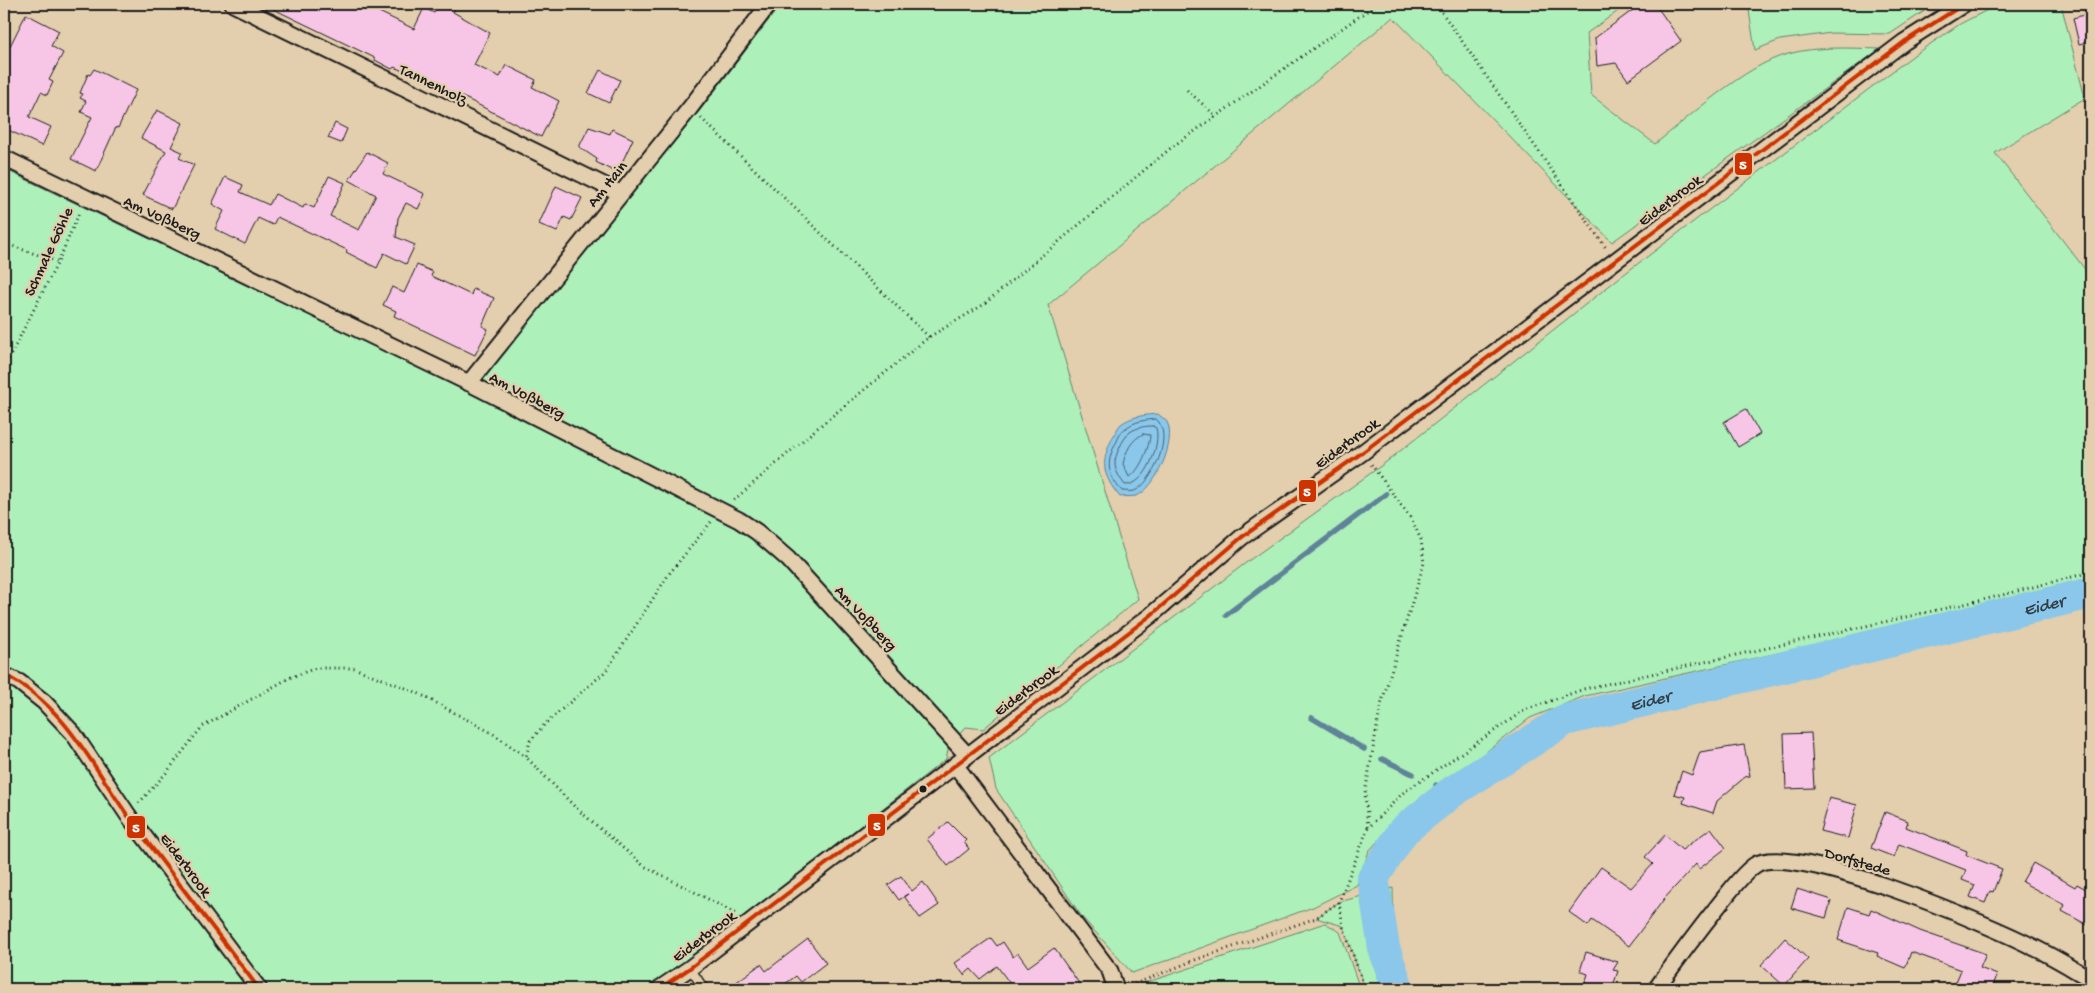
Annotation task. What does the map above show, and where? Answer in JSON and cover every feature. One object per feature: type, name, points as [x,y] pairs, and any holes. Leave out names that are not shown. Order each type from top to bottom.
[{"type":"street","name":"Tannenholz","points":[[233,4],[620,194]]},
{"type":"street","name":"Am Hain","points":[[469,383],[690,108],[769,4]]},
{"type":"street","name":"Eiderbrook","points":[[659,989],[690,968],[1150,616],[1242,537],[1363,452],[1904,42],[1964,4]]},
{"type":"street","name":"Am Voßberg","points":[[4,158],[469,383],[592,447],[723,510],[757,532],[788,559],[961,760],[1110,971],[1116,989]]},
{"type":"street","name":"Eiderbrook","points":[[4,675],[18,682],[44,702],[73,734],[128,814],[260,989]]},
{"type":"street","name":"Dorfstede","points":[[1656,989],[1693,937],[1740,880],[1756,864],[1768,860],[1810,865],[1881,884],[1945,908],[2035,947],[2091,979]]},
{"type":"lane","points":[[690,968],[704,989]]},
{"type":"path","points":[[526,757],[530,741],[545,724],[606,671],[669,574],[723,510],[815,430],[929,337],[983,305],[1172,146],[1378,4]]},
{"type":"path","points":[[1436,4],[1595,231]]},
{"type":"path","points":[[1186,90],[1216,116]]},
{"type":"path","points":[[690,108],[929,337]]},
{"type":"path","name":"Schmale Göhle","points":[[4,368],[58,262],[86,198]]},
{"type":"path","points":[[4,243],[58,262]]},
{"type":"path","points":[[1363,452],[1412,520],[1421,540],[1424,563],[1381,705],[1365,793],[1368,828]]},
{"type":"path","points":[[1364,989],[1343,926],[1340,902],[1368,828],[1404,792],[1525,710],[1584,688],[1991,598],[2091,572]]},
{"type":"path","points":[[128,814],[167,772],[202,727],[289,678],[316,668],[354,668],[416,692],[492,733],[526,757],[576,808],[644,866],[737,914],[754,919]]},
{"type":"path","points":[[1116,989],[1130,986],[1195,960],[1316,918],[1340,902]]},
{"type":"green space","points":[[781,4],[1628,4],[1587,33],[1591,95],[1655,144],[1719,93],[1754,69],[1771,60],[1799,51],[1834,48],[1880,49],[1612,242],[1393,17],[1048,305],[1138,599],[983,729],[966,727],[949,745],[946,759],[688,961],[645,989],[4,989],[4,169],[470,392],[701,109]]},
{"type":"green space","points":[[1748,4],[1935,4],[1890,34],[1831,33],[1780,40],[1755,50]]},
{"type":"green space","points":[[1999,4],[2061,4],[2085,98],[1995,153],[2091,277],[2091,578],[1863,634],[1585,696],[1530,718],[1396,821],[1369,851],[1357,885],[1313,907],[1132,973],[1082,917],[996,789],[989,758],[1251,559],[1385,463],[1619,278],[1914,55],[1960,24]]},
{"type":"green space","points":[[1393,888],[1394,957],[1415,989],[1365,989],[1343,926],[1316,918],[1339,902]]},
{"type":"green space","points":[[1325,923],[1340,932],[1360,989],[1134,989],[1139,985]]},
{"type":"water","points":[[1158,414],[1167,422],[1169,441],[1167,452],[1157,475],[1143,492],[1136,496],[1120,497],[1106,475],[1105,461],[1109,446],[1121,424],[1125,421],[1143,415]]},
{"type":"building","points":[[263,4],[370,4],[378,8],[377,11],[414,29],[424,8],[434,13],[438,4],[457,4],[453,12],[490,33],[474,65],[500,77],[506,65],[536,80],[532,87],[559,101],[541,137],[469,100],[394,67],[392,69],[375,60],[375,58]]},
{"type":"building","points":[[1641,4],[1655,4],[1681,41],[1628,80],[1616,63],[1597,66],[1595,38]]},
{"type":"building","points":[[2091,13],[2091,41],[2079,44],[2073,18]]},
{"type":"building","points":[[26,14],[59,31],[51,46],[63,53],[49,80],[53,82],[47,95],[41,92],[29,117],[51,127],[42,146],[4,128],[4,58]]},
{"type":"building","points":[[94,69],[136,90],[118,128],[116,127],[96,171],[71,159],[92,117],[81,112],[86,101],[80,98],[83,94],[80,93],[88,74],[90,75]]},
{"type":"building","points":[[600,70],[620,80],[609,103],[588,93]]},
{"type":"building","points":[[157,110],[183,123],[171,147],[182,152],[179,158],[194,165],[172,209],[143,195],[166,151],[141,138]]},
{"type":"building","points":[[335,123],[347,129],[341,143],[328,138]]},
{"type":"building","points":[[589,127],[610,134],[612,129],[633,139],[617,173],[596,162],[597,159],[579,147]]},
{"type":"building","points":[[367,152],[388,163],[383,174],[425,194],[418,209],[406,203],[398,218],[396,237],[415,245],[406,264],[384,253],[377,268],[346,252],[347,250],[277,217],[273,225],[258,218],[245,244],[215,229],[224,211],[212,204],[225,177],[243,185],[240,192],[269,205],[275,194],[303,208],[305,204],[314,208],[329,176],[345,183],[330,216],[359,230],[376,195],[349,180]]},
{"type":"building","points":[[556,186],[582,198],[571,220],[564,217],[557,232],[539,224]]},
{"type":"building","points":[[417,265],[433,272],[431,276],[471,295],[473,289],[494,298],[482,326],[488,329],[475,355],[394,316],[396,311],[383,305],[392,287],[404,293]]},
{"type":"building","points":[[1746,409],[1760,434],[1738,447],[1724,422]]},
{"type":"building","points":[[1811,733],[1814,788],[1786,789],[1784,734]]},
{"type":"building","points":[[1744,745],[1750,776],[1745,777],[1717,801],[1713,813],[1683,803],[1685,797],[1674,794],[1682,771],[1692,775],[1700,752]]},
{"type":"building","points":[[1829,798],[1857,805],[1848,838],[1820,831]]},
{"type":"building","points":[[1885,812],[1908,821],[1906,827],[1967,851],[1966,855],[2002,869],[1993,892],[1990,891],[1985,903],[1970,897],[1975,885],[1962,880],[1966,870],[1899,844],[1894,857],[1871,848]]},
{"type":"building","points":[[948,822],[966,840],[964,842],[969,849],[948,866],[927,839]]},
{"type":"building","points":[[1711,828],[1726,848],[1699,869],[1696,864],[1664,899],[1629,946],[1592,920],[1588,926],[1569,912],[1601,867],[1631,888],[1653,864],[1645,857],[1665,835],[1682,850]]},
{"type":"building","points":[[2033,863],[2075,887],[2077,884],[2091,892],[2091,927],[2062,911],[2065,905],[2022,882]]},
{"type":"building","points":[[901,876],[912,891],[923,882],[939,905],[920,918],[904,896],[899,900],[888,885]]},
{"type":"building","points":[[1797,889],[1831,901],[1826,918],[1791,908]]},
{"type":"building","points":[[1848,907],[1869,914],[1871,909],[1920,931],[1986,954],[1980,968],[1997,975],[1992,989],[1953,989],[1961,970],[1911,952],[1905,968],[1877,956],[1878,953],[1838,940]]},
{"type":"building","points":[[991,938],[997,946],[1003,942],[1013,957],[1018,953],[1028,967],[1054,948],[1083,989],[1014,989],[997,966],[980,979],[971,969],[964,975],[955,963]]},
{"type":"building","points":[[1785,938],[1808,959],[1784,986],[1761,965]]},
{"type":"building","points":[[808,939],[826,963],[801,982],[796,976],[778,989],[727,989],[761,964],[766,971]]},
{"type":"building","points":[[1586,952],[1618,962],[1613,970],[1618,971],[1612,989],[1593,989],[1584,986],[1588,974],[1580,971]]},
{"type":"waterway","points":[[1226,615],[1386,494]]},
{"type":"waterway","name":"Eider","points":[[1398,989],[1384,948],[1373,878],[1403,831],[1452,792],[1565,720],[2091,593]]},
{"type":"waterway","points":[[1312,718],[1364,749]]},
{"type":"waterway","points":[[1382,759],[1413,774]]},
{"type":"waterway","points":[[1436,785],[1452,792]]},
{"type":"transit line","name":"5","points":[[659,989],[690,968],[1150,616],[1242,537],[1363,452],[1904,42],[1964,4]]},
{"type":"transit line","name":"5","points":[[4,675],[25,687],[60,718],[89,756],[128,816],[259,989]]}]
